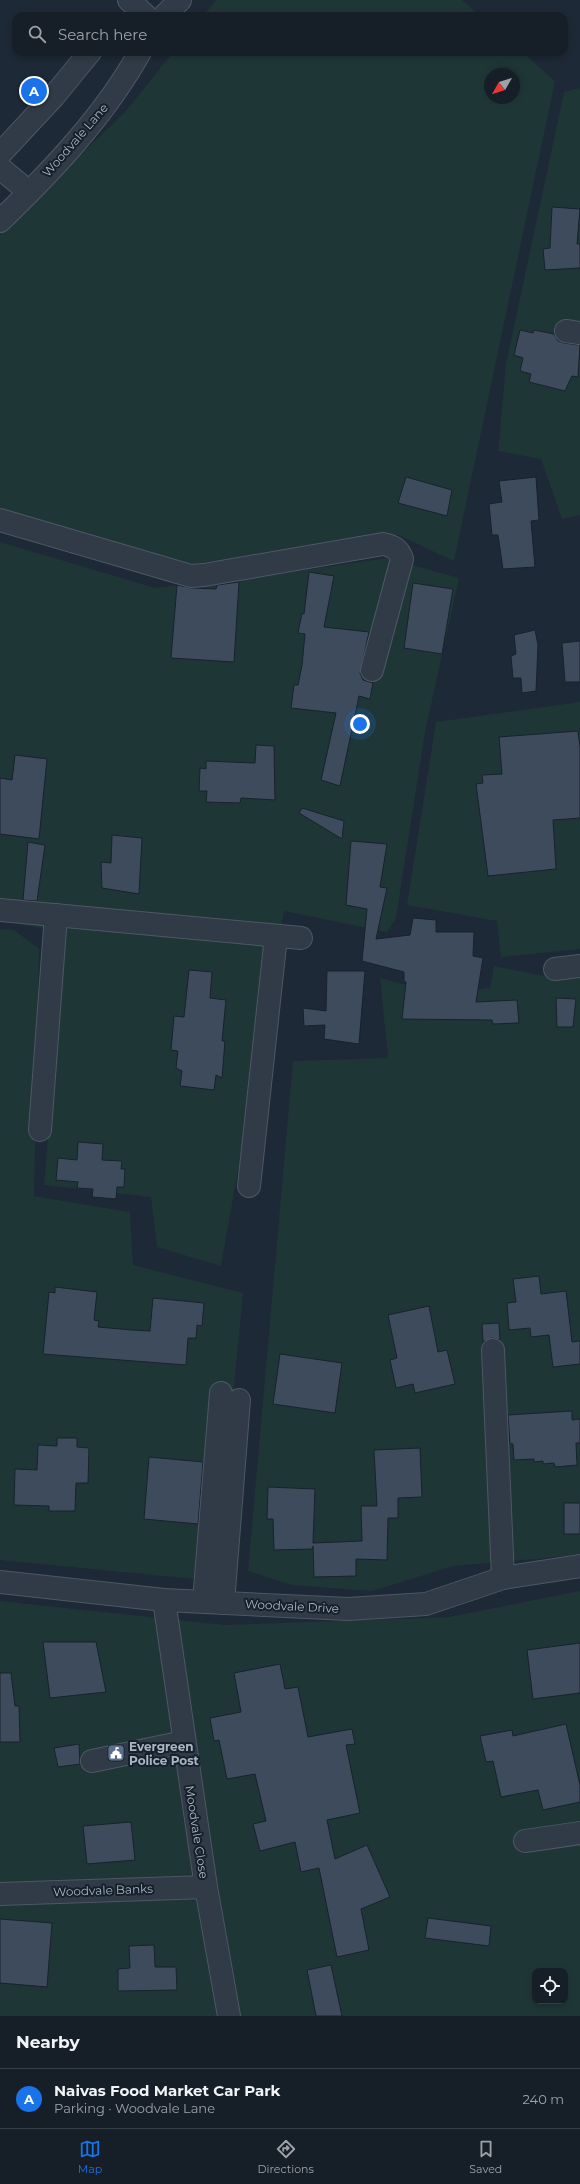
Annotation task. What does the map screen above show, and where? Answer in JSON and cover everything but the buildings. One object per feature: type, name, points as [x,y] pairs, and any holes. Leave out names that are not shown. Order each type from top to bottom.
[{"type":"street","points":[[128,0],[142,12]]},
{"type":"street","points":[[168,12],[180,0]]},
{"type":"street","points":[[0,154],[54,96],[87,56]]},
{"type":"street","name":"Woodvale Lane","points":[[0,221],[62,157],[109,100],[137,56]]},
{"type":"street","points":[[0,168],[28,192]]},
{"type":"street","points":[[0,520],[191,576],[383,544],[393,546],[400,552],[402,559],[372,670]]},
{"type":"street","points":[[0,910],[301,938]]},
{"type":"street","points":[[40,1130],[56,915]]},
{"type":"street","points":[[249,1186],[276,936]]},
{"type":"street","points":[[556,969],[580,966]]},
{"type":"street","points":[[493,1350],[502,1578]]},
{"type":"street","points":[[214,1602],[230,1396]]},
{"type":"street","name":"Woodvale Drive","points":[[0,1582],[164,1600],[348,1610],[426,1604],[502,1578],[580,1566]]},
{"type":"street","name":"Moodvale Close","points":[[164,1600],[206,1887],[229,2016]]},
{"type":"street","points":[[92,1761],[184,1742]]},
{"type":"street","points":[[525,1841],[580,1833]]},
{"type":"street","name":"Woodvale Banks","points":[[0,1894],[206,1887]]},
{"type":"green space","points":[[216,0],[462,0],[476,12],[206,12]]},
{"type":"green space","points":[[170,56],[527,56],[555,81],[454,561],[398,535],[194,564],[0,510],[0,233],[126,111]]},
{"type":"green space","points":[[580,88],[580,515],[562,519],[541,459],[498,451],[506,364],[564,92]]},
{"type":"green space","points":[[0,542],[155,588],[271,575],[387,558],[459,578],[425,732],[396,918],[387,932],[284,911],[221,1266],[157,1247],[151,1197],[44,1185],[65,933],[0,920]]},
{"type":"green space","points":[[580,702],[580,949],[501,957],[497,921],[407,905],[436,722]]},
{"type":"green space","points":[[0,929],[14,930],[39,949],[34,1196],[130,1212],[133,1265],[243,1293],[215,1581],[0,1560]]},
{"type":"green space","points":[[494,966],[549,977],[580,973],[580,1555],[453,1566],[372,1591],[292,1585],[248,1571],[293,1061],[388,1058],[380,978],[440,994],[490,988]]},
{"type":"green space","points":[[580,1591],[580,2016],[0,2016],[0,1601],[225,1625],[449,1617]]},
{"type":"place","name":"Naivas Food Market Car Park","points":[[34,91]]},
{"type":"place","name":"Evergreen Police Post","points":[[116,1753]]}]
